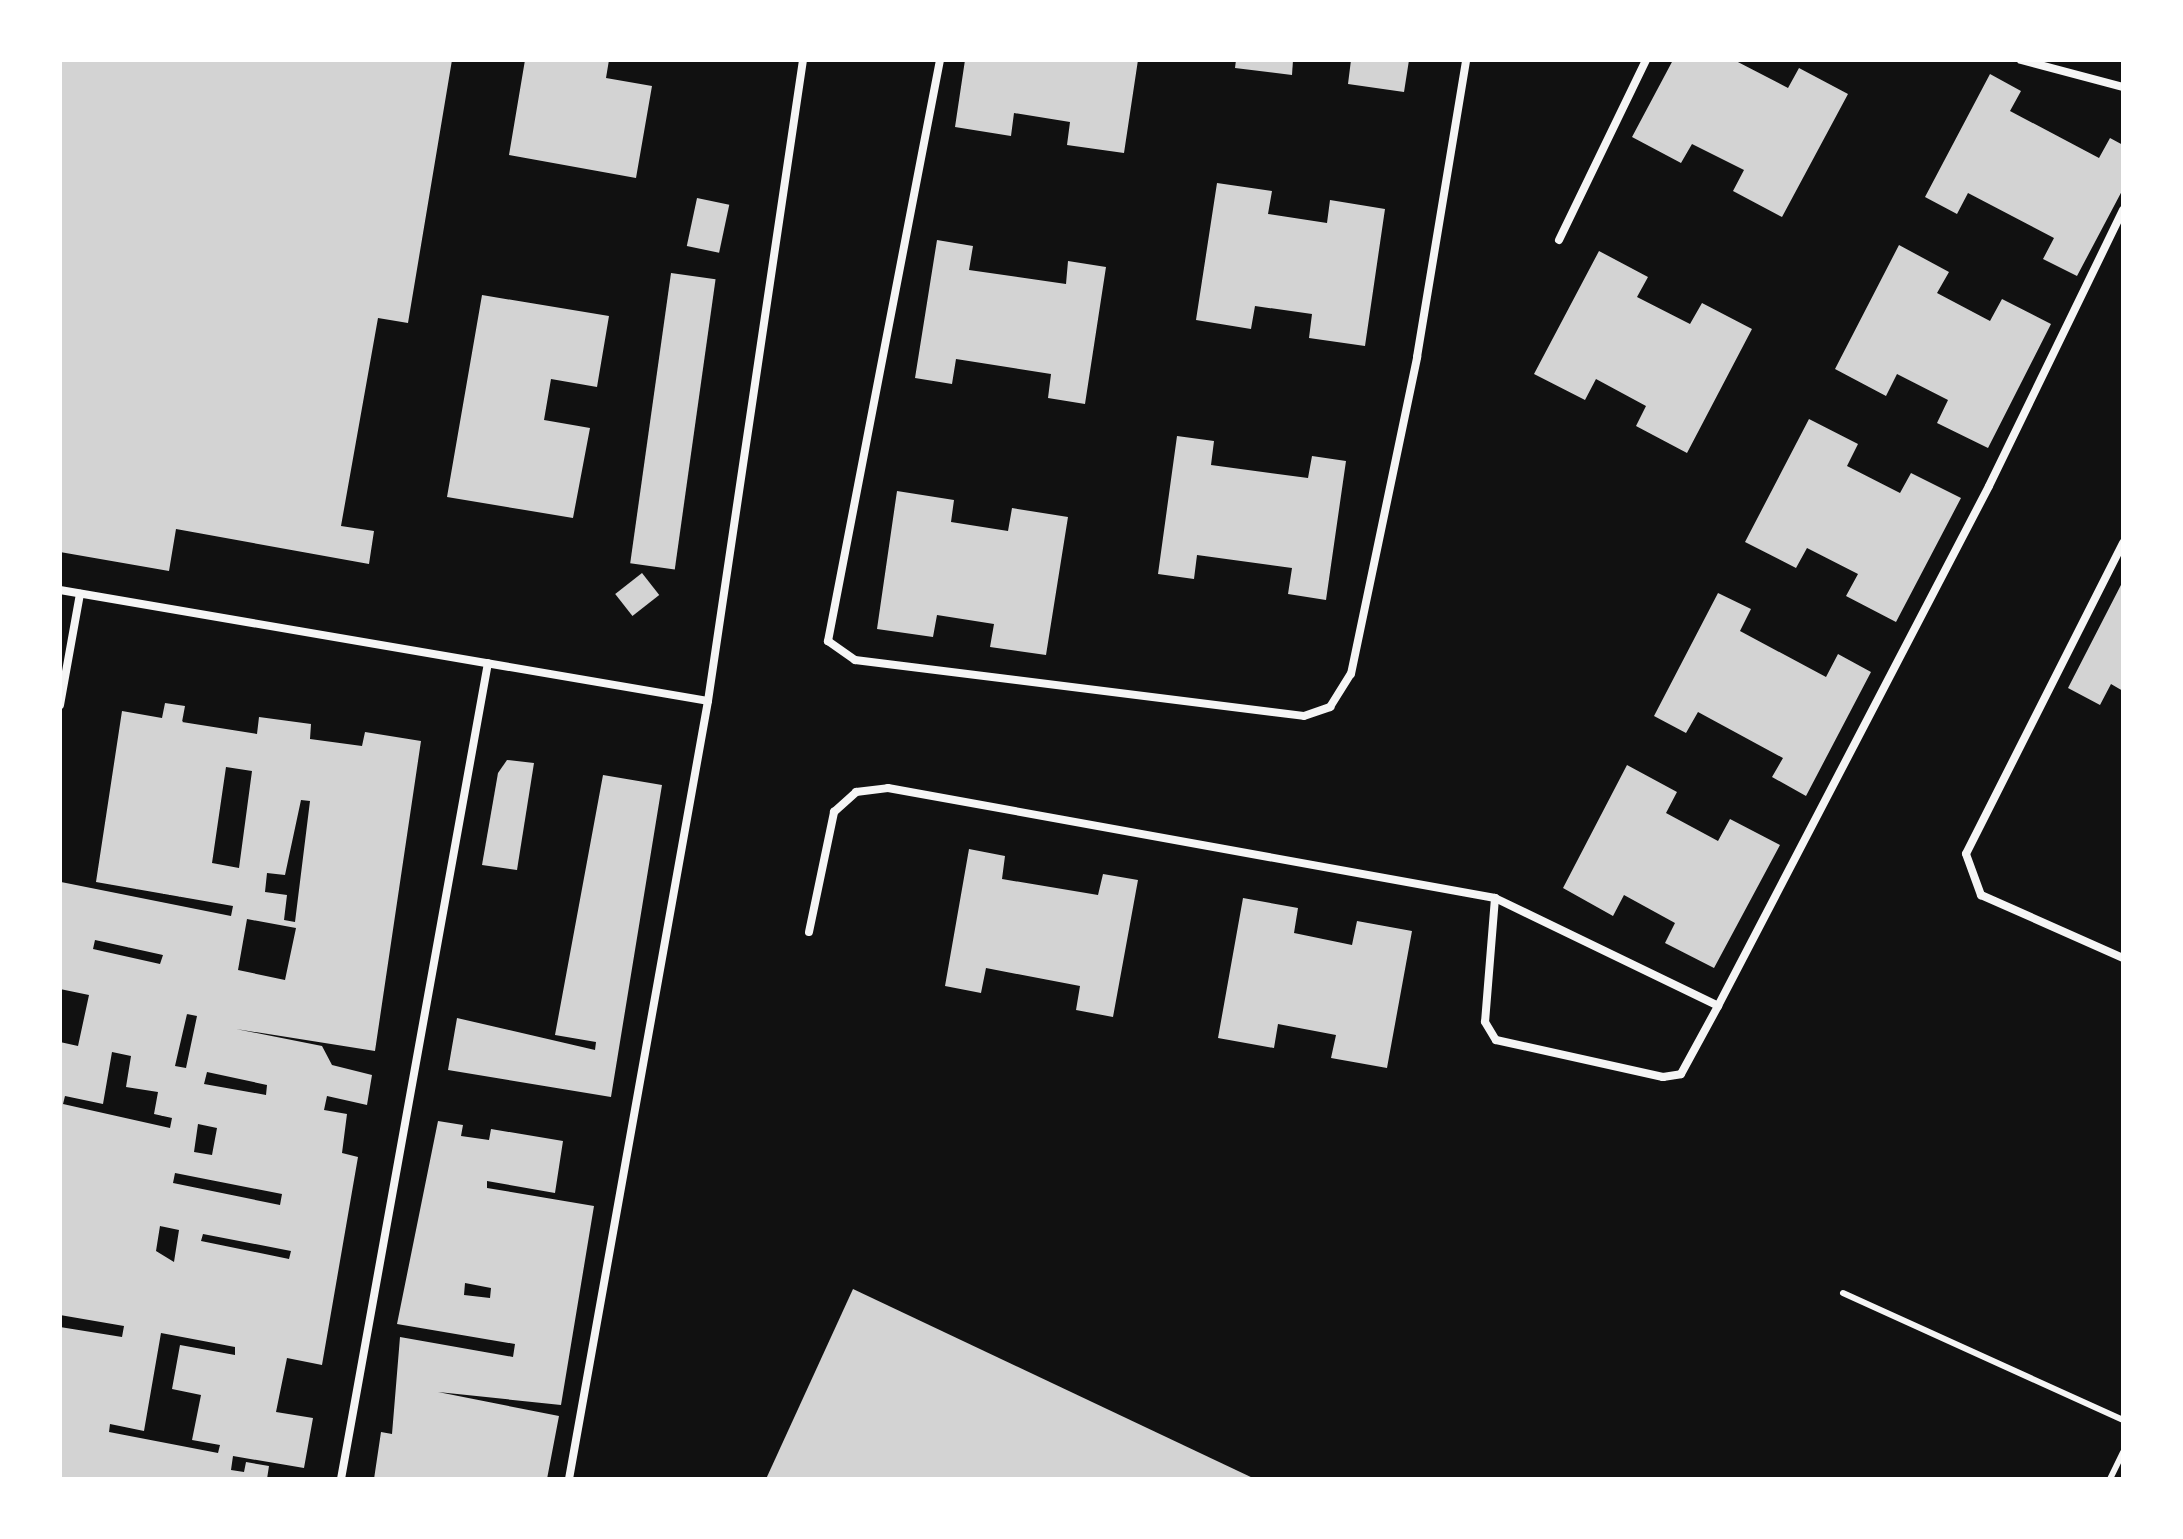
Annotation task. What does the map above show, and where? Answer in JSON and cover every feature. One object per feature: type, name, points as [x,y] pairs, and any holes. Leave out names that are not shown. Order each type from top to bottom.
[{"type":"street","points":[[569,1479],[708,701],[803,60]]},
{"type":"street","points":[[940,60],[828,641],[855,660],[1304,716],[1330,707],[1351,674],[1417,357],[1466,60]]},
{"type":"street","points":[[1559,240],[1646,60]]},
{"type":"street","points":[[2021,60],[2123,87]]},
{"type":"street","points":[[1495,898],[1485,1022],[1496,1040],[1663,1077],[1681,1074],[1989,486],[2123,210]]},
{"type":"street","points":[[2123,543],[1966,854],[1981,895],[2123,958]]},
{"type":"street","points":[[60,590],[708,701]]},
{"type":"street","points":[[60,705],[80,594]]},
{"type":"street","points":[[341,1479],[488,663]]},
{"type":"street","points":[[809,932],[834,812],[871,788],[1495,898],[1718,1006]]},
{"type":"lane","points":[[1843,1293],[2123,1420]]},
{"type":"lane","points":[[2110,1479],[2123,1452]]},
{"type":"building","points":[[60,60],[452,60],[408,323],[378,318],[341,526],[374,531],[369,564],[176,529],[169,571],[60,552]]},
{"type":"building","points":[[525,60],[609,60],[606,78],[652,86],[636,178],[509,155]]},
{"type":"building","points":[[965,60],[1138,60],[1124,153],[1067,145],[1070,122],[1014,113],[1011,136],[955,127]]},
{"type":"building","points":[[1236,60],[1293,60],[1292,75],[1235,68]]},
{"type":"building","points":[[1351,60],[1409,60],[1404,92],[1348,84]]},
{"type":"building","points":[[1673,60],[1734,60],[1788,88],[1799,68],[1848,94],[1782,217],[1733,191],[1744,170],[1692,144],[1681,163],[1632,137]]},
{"type":"building","points":[[1990,74],[2021,91],[2010,111],[2099,158],[2110,138],[2123,145],[2123,189],[2077,276],[2043,259],[2054,238],[1968,193],[1957,214],[1925,197]]},
{"type":"building","points":[[1217,183],[1272,191],[1268,214],[1327,223],[1330,200],[1385,209],[1365,346],[1309,338],[1312,314],[1255,306],[1251,329],[1196,320]]},
{"type":"building","points":[[697,198],[729,205],[719,253],[687,246]]},
{"type":"building","points":[[937,240],[973,246],[969,270],[1066,284],[1068,261],[1106,267],[1085,404],[1048,398],[1051,374],[956,359],[952,384],[915,378]]},
{"type":"building","points":[[1899,245],[1949,272],[1937,293],[1990,321],[2002,299],[2051,324],[1988,448],[1937,423],[1948,400],[1897,374],[1886,396],[1835,369]]},
{"type":"building","points":[[1599,251],[1648,277],[1637,297],[1690,324],[1702,303],[1752,329],[1687,453],[1636,426],[1646,406],[1596,379],[1585,400],[1534,374]]},
{"type":"building","points":[[671,273],[716,279],[675,569],[630,563]]},
{"type":"building","points":[[482,295],[609,316],[597,387],[551,379],[544,420],[590,428],[573,518],[447,497]]},
{"type":"building","points":[[1809,419],[1858,444],[1847,466],[1900,493],[1911,473],[1961,498],[1896,622],[1846,596],[1858,574],[1807,548],[1796,568],[1745,542]]},
{"type":"building","points":[[1177,436],[1214,441],[1211,465],[1308,478],[1312,456],[1346,461],[1326,600],[1288,594],[1292,568],[1197,555],[1194,579],[1158,574]]},
{"type":"building","points":[[897,491],[954,500],[951,522],[1008,531],[1012,508],[1068,517],[1046,655],[990,647],[994,624],[937,615],[933,637],[877,629]]},
{"type":"building","points":[[642,573],[659,595],[632,616],[615,594]]},
{"type":"building","points":[[2123,581],[2123,691],[2111,684],[2100,705],[2068,688]]},
{"type":"building","points":[[1718,593],[1751,609],[1740,631],[1826,677],[1838,654],[1871,672],[1806,796],[1772,777],[1783,758],[1698,712],[1686,733],[1654,716]]},
{"type":"building","points":[[165,703],[185,706],[182,722],[257,734],[259,717],[311,724],[310,739],[362,746],[365,732],[421,741],[375,1051],[236,1029],[322,1046],[332,1065],[372,1075],[367,1105],[327,1096],[324,1110],[347,1114],[342,1153],[358,1157],[322,1365],[287,1358],[276,1412],[313,1418],[304,1468],[233,1456],[231,1470],[244,1472],[246,1462],[269,1466],[267,1479],[60,1479],[60,1327],[122,1337],[124,1326],[60,1315],[60,1042],[78,1046],[89,995],[60,989],[61,882],[231,916],[233,906],[96,882],[122,711],[162,718]],"holes":[[[226,767],[252,771],[239,868],[212,863]],[[301,800],[310,801],[295,922],[284,920],[287,895],[265,892],[267,873],[285,875]],[[247,919],[296,928],[285,980],[238,970]],[[95,940],[163,955],[160,964],[93,949]],[[187,1014],[197,1016],[186,1068],[175,1066]],[[112,1052],[131,1056],[126,1087],[158,1092],[154,1114],[172,1118],[170,1128],[63,1104],[65,1096],[103,1104]],[[207,1072],[267,1085],[266,1095],[204,1084]],[[198,1124],[217,1128],[212,1155],[194,1152]],[[175,1173],[282,1194],[280,1205],[173,1183]],[[160,1226],[179,1230],[174,1262],[156,1251]],[[203,1234],[291,1251],[289,1259],[201,1241]],[[161,1333],[235,1347],[235,1355],[180,1345],[172,1389],[201,1395],[192,1440],[220,1445],[218,1453],[109,1432],[110,1424],[144,1431]]]},
{"type":"building","points":[[507,760],[534,763],[517,870],[482,865],[498,773]]},
{"type":"building","points":[[1627,765],[1677,792],[1666,813],[1718,841],[1730,819],[1780,845],[1714,968],[1665,943],[1675,923],[1624,895],[1613,916],[1563,888]]},
{"type":"building","points":[[603,775],[662,785],[611,1097],[448,1070],[457,1018],[595,1050],[596,1042],[555,1035]]},
{"type":"building","points":[[969,849],[1005,856],[1002,879],[1098,895],[1103,874],[1138,880],[1113,1017],[1076,1010],[1080,986],[986,968],[981,993],[945,986]]},
{"type":"building","points":[[1243,898],[1298,908],[1294,933],[1352,945],[1357,921],[1412,931],[1387,1068],[1331,1058],[1336,1035],[1278,1024],[1274,1048],[1218,1038]]},
{"type":"building","points":[[438,1121],[463,1125],[461,1136],[489,1140],[491,1129],[563,1141],[555,1193],[487,1181],[487,1188],[594,1206],[561,1405],[438,1392],[559,1416],[547,1479],[374,1479],[381,1432],[392,1434],[400,1337],[513,1357],[515,1344],[397,1324]],"holes":[[[465,1283],[491,1288],[490,1298],[464,1295]]]},
{"type":"building","points":[[853,1289],[1255,1479],[766,1479]]}]
